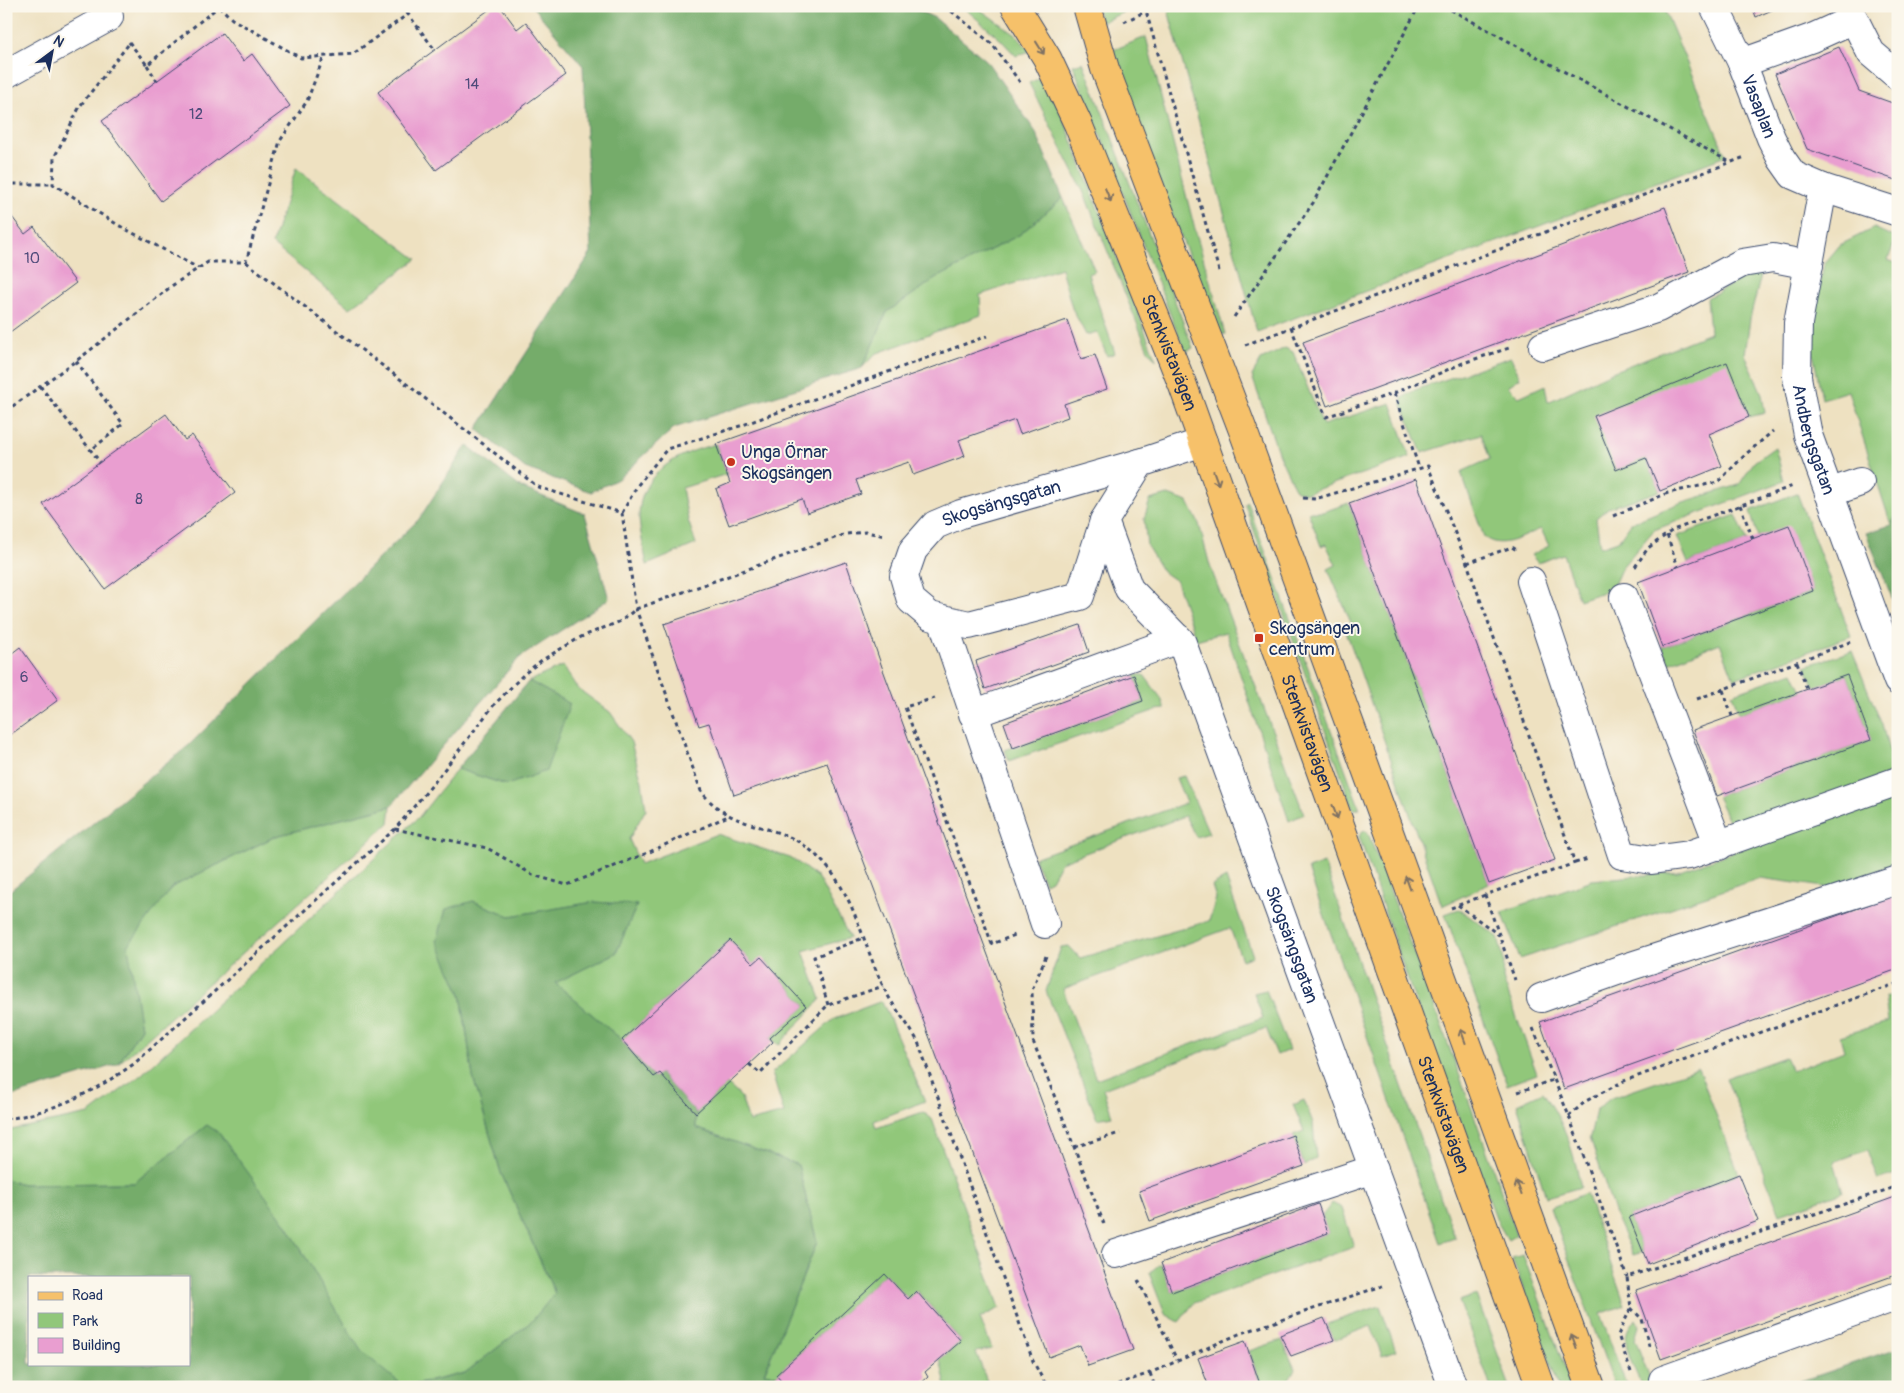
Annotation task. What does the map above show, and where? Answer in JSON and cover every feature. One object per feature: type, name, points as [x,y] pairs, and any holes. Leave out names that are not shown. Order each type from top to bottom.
[{"type":"main road","name":"Stenkvistavägen","points":[[1014,6],[1047,58],[1078,124],[1180,377],[1541,1387]]},
{"type":"main road","points":[[1087,6],[1105,69],[1242,428],[1591,1387]]},
{"type":"main road","points":[[1203,442],[1242,428]]},
{"type":"street","name":"Vasaplan","points":[[1714,6],[1742,63],[1776,148],[1793,175],[1823,188],[1898,212]]},
{"type":"street","points":[[6,74],[108,11]]},
{"type":"street","points":[[1742,63],[1794,45],[1856,12],[1871,53],[1898,76]]},
{"type":"street","name":"Andbergsgatan","points":[[1823,188],[1798,323],[1797,377],[1808,435],[1898,681]]},
{"type":"street","points":[[1543,346],[1658,308],[1742,262],[1773,258],[1809,264]]},
{"type":"street","name":"Skogsängsgatan","points":[[1140,462],[1104,520],[1080,596],[969,625],[930,616],[911,600],[904,576],[913,550],[934,525],[961,514],[1203,442]]},
{"type":"street","points":[[1829,493],[1860,482]]},
{"type":"street","name":"Skogsängsgatan","points":[[1104,520],[1129,589],[1182,643],[1453,1387]]},
{"type":"street","points":[[1531,582],[1622,855],[1652,860],[1689,855],[1719,846],[1898,781]]},
{"type":"street","points":[[1624,597],[1719,846]]},
{"type":"street","points":[[942,619],[1045,924]]},
{"type":"street","points":[[973,714],[1179,639]]},
{"type":"street","points":[[1536,1009],[1638,964],[1898,880]]},
{"type":"street","points":[[1116,1254],[1374,1169]]},
{"type":"street","points":[[1663,1380],[1898,1296]]},
{"type":"path","points":[[147,65],[219,6],[232,19],[300,58],[354,54],[408,14]]},
{"type":"path","points":[[402,6],[436,50]]},
{"type":"path","points":[[945,6],[992,44],[1026,92]]},
{"type":"path","points":[[1149,6],[1146,11],[1222,281]]},
{"type":"path","points":[[1230,310],[1233,319],[1314,203],[1419,6]]},
{"type":"path","points":[[1444,6],[1728,161]]},
{"type":"path","points":[[108,11],[157,81]]},
{"type":"path","points":[[53,184],[54,158],[80,106],[130,43]]},
{"type":"path","points":[[246,262],[280,141],[307,101],[324,56]]},
{"type":"path","points":[[1238,348],[1728,161],[1776,148]]},
{"type":"path","points":[[6,187],[13,184],[53,184],[118,225],[198,268]]},
{"type":"path","points":[[6,411],[76,361],[173,285],[198,268],[208,262],[246,262],[538,487],[622,513]]},
{"type":"path","points":[[1291,327],[1326,417],[1394,393],[1463,363],[1509,347],[1543,346]]},
{"type":"path","points":[[987,336],[750,422],[667,449],[637,486],[622,513],[636,609],[701,791],[713,805],[728,816],[784,835],[808,848],[828,866],[846,893],[883,986],[910,1025],[918,1042],[1033,1362],[1049,1387]]},
{"type":"path","points":[[76,361],[123,424],[90,451]]},
{"type":"path","points":[[40,386],[100,462]]},
{"type":"path","points":[[1394,393],[1419,468]]},
{"type":"path","points":[[1613,516],[1668,494],[1718,482],[1746,454],[1778,427]]},
{"type":"path","points":[[1298,497],[1315,499],[1428,466],[1467,563],[1575,863],[1444,910]]},
{"type":"path","points":[[1624,597],[1628,575],[1648,548],[1667,535],[1740,505],[1796,485]]},
{"type":"path","points":[[1740,505],[1753,539]]},
{"type":"path","points":[[6,1119],[47,1110],[78,1098],[108,1082],[135,1063],[395,829],[433,784],[493,706],[524,674],[542,660],[582,637],[621,621],[636,609],[846,534],[866,532],[878,534],[913,550]]},
{"type":"path","points":[[1667,535],[1678,567]]},
{"type":"path","points":[[1667,711],[1858,639]]},
{"type":"path","points":[[1797,662],[1808,689]]},
{"type":"path","points":[[966,688],[905,706],[992,944],[1045,924],[1046,954],[1032,990],[1033,1041],[1116,1254],[1135,1274],[1177,1360]]},
{"type":"path","points":[[1723,690],[1732,716]]},
{"type":"path","points":[[395,829],[487,848],[532,875],[566,885],[645,854],[728,816]]},
{"type":"path","points":[[1485,896],[1518,986]]},
{"type":"path","points":[[1458,905],[1499,935]]},
{"type":"path","points":[[828,1005],[814,957],[863,938]]},
{"type":"path","points":[[1569,1116],[1586,1101],[1624,1081],[1898,983]]},
{"type":"path","points":[[749,1064],[760,1073],[828,1005],[883,986]]},
{"type":"path","points":[[1536,1009],[1552,1080],[1569,1116],[1627,1277],[1631,1308],[1618,1334],[1633,1378]]},
{"type":"path","points":[[1512,1095],[1552,1080]]},
{"type":"path","points":[[1074,1147],[1120,1133]]},
{"type":"path","points":[[1627,1277],[1898,1186]]},
{"type":"path","points":[[1110,1387],[1150,1373],[1239,1334],[1414,1276]]},
{"type":"path","points":[[1631,1308],[1642,1319],[1651,1353],[1663,1380]]},
{"type":"path","points":[[1150,1373],[1155,1387]]},
{"type":"green space","points":[[532,6],[908,6],[935,18],[986,60],[1035,131],[1063,198],[1019,235],[935,279],[887,312],[862,368],[674,428],[618,479],[591,492],[525,468],[477,429],[591,253],[583,66]]},
{"type":"green space","points":[[962,6],[975,6],[1016,35],[1030,51],[1016,56],[1001,40]]},
{"type":"green space","points":[[1097,6],[1130,6],[1128,10],[1100,23]]},
{"type":"green space","points":[[1169,6],[1663,6],[1726,156],[1257,332],[1168,10]]},
{"type":"green space","points":[[1146,37],[1193,222],[1225,334],[1220,335],[1108,52]]},
{"type":"green space","points":[[1083,62],[1193,348],[1185,352],[1073,65]]},
{"type":"green space","points":[[1047,75],[1156,360],[1148,350],[1083,191],[1029,83]]},
{"type":"green space","points":[[296,168],[417,259],[350,308],[272,244]]},
{"type":"green space","points":[[1063,198],[1095,271],[1088,274],[1115,353],[1107,356],[1097,332],[1086,335],[1072,308],[1061,268],[980,295],[981,315],[875,354],[862,368],[887,312],[935,279],[1019,235]]},
{"type":"green space","points":[[1874,228],[1896,238],[1888,260],[1898,264],[1898,513],[1891,525],[1848,391],[1822,399],[1810,338],[1824,264],[1840,245]]},
{"type":"green space","points":[[1763,267],[1750,319],[1745,354],[1762,394],[1765,413],[1749,417],[1726,363],[1616,470],[1646,458],[1660,491],[1608,508],[1596,518],[1600,547],[1618,541],[1631,523],[1680,503],[1739,485],[1754,462],[1775,447],[1784,481],[1654,530],[1622,567],[1612,589],[1579,600],[1563,554],[1538,563],[1531,555],[1549,546],[1541,529],[1512,541],[1497,543],[1484,537],[1461,472],[1490,459],[1481,434],[1422,453],[1402,405],[1402,398],[1415,390],[1511,357],[1520,378],[1508,386],[1519,397],[1545,385],[1548,402],[1607,374],[1710,333],[1707,298]]},
{"type":"green space","points":[[1285,348],[1293,352],[1323,425],[1391,403],[1410,457],[1307,493],[1296,491],[1279,455],[1252,376],[1261,360]]},
{"type":"green space","points":[[716,444],[727,474],[682,488],[688,520],[696,544],[647,565],[639,518],[641,502],[646,488],[653,477],[674,460],[701,448]]},
{"type":"green space","points":[[467,445],[520,487],[585,514],[609,599],[519,658],[391,806],[276,836],[172,887],[128,946],[141,1028],[118,1064],[6,1098],[6,894],[188,746],[419,519]]},
{"type":"green space","points":[[1797,493],[1851,636],[1734,679],[1720,643],[1669,663],[1662,647],[1813,591],[1789,526],[1758,537],[1750,511]]},
{"type":"green space","points":[[1168,495],[1188,502],[1199,524],[1210,566],[1304,814],[1289,821],[1226,632],[1196,640],[1176,581],[1163,572],[1147,546],[1144,519],[1150,500]]},
{"type":"green space","points":[[1247,502],[1360,809],[1353,809],[1245,505]]},
{"type":"green space","points":[[1349,503],[1489,884],[1442,906],[1345,628],[1352,625],[1328,569],[1336,565],[1326,544],[1321,546],[1308,512],[1323,512]]},
{"type":"green space","points":[[1898,513],[1898,613],[1866,533],[1891,525]]},
{"type":"green space","points":[[1736,515],[1747,541],[1688,563],[1677,536]]},
{"type":"green space","points":[[1852,651],[1882,725],[1895,772],[1744,827],[1730,824],[1717,796],[1871,740],[1847,675],[1814,687],[1805,666]]},
{"type":"green space","points":[[563,666],[577,688],[610,712],[631,742],[642,782],[646,809],[629,839],[640,864],[717,834],[793,859],[818,878],[850,938],[803,951],[821,999],[779,1045],[770,1038],[806,1006],[762,957],[753,964],[730,940],[622,1040],[555,983],[616,953],[637,905],[594,902],[510,916],[473,901],[438,941],[461,994],[473,1077],[501,1173],[555,1294],[532,1321],[465,1373],[405,1387],[361,1352],[286,1224],[207,1125],[134,1183],[23,1184],[6,1180],[6,1131],[89,1114],[141,1075],[419,817],[457,769],[507,785],[570,704],[529,681]]},
{"type":"green space","points":[[1793,672],[1802,691],[1739,714],[1732,694]]},
{"type":"green space","points":[[1134,675],[1144,675],[1161,698],[1165,709],[1156,710],[1009,761],[1005,750],[1143,701]]},
{"type":"green space","points":[[529,681],[570,704],[546,771],[507,785],[457,769]]},
{"type":"green space","points":[[1184,776],[1209,833],[1196,837],[1185,816],[1061,862],[1051,880],[1045,883],[1034,858],[1186,803],[1176,778]]},
{"type":"green space","points":[[1898,793],[1898,863],[1831,888],[1760,878],[1520,959],[1502,912],[1592,880],[1678,872]]},
{"type":"green space","points":[[391,806],[389,823],[118,1064],[141,1028],[127,946],[172,887],[276,836]]},
{"type":"green space","points":[[1364,830],[1368,833],[1499,1184],[1516,1235],[1508,1240],[1498,1223],[1411,989],[1359,836]]},
{"type":"green space","points":[[1324,863],[1455,1238],[1440,1243],[1308,869]]},
{"type":"green space","points":[[1226,878],[1253,956],[1242,960],[1230,928],[1063,989],[1096,1079],[1263,1018],[1254,993],[1266,990],[1289,1050],[1277,1055],[1266,1028],[1103,1089],[1112,1116],[1097,1119],[1046,991],[1061,947],[1069,946],[1080,958],[1209,921],[1216,898],[1212,886]]},
{"type":"green space","points":[[473,901],[510,916],[594,902],[637,905],[616,953],[555,983],[622,1040],[653,1077],[660,1073],[696,1113],[696,1128],[798,1165],[817,1242],[764,1373],[776,1375],[786,1387],[407,1387],[465,1373],[532,1321],[555,1293],[501,1173],[473,1077],[461,994],[437,941],[446,909]]},
{"type":"green space","points":[[1459,909],[1498,937],[1504,961],[1503,979],[1537,1074],[1507,1085],[1445,914]]},
{"type":"green space","points":[[1898,993],[1898,1173],[1878,1180],[1867,1150],[1834,1162],[1843,1192],[1780,1214],[1726,1078],[1785,1057],[1792,1071],[1844,1051],[1840,1036],[1888,1022],[1885,997]]},
{"type":"green space","points":[[882,1001],[925,1101],[874,1121],[876,1128],[923,1112],[932,1119],[1000,1308],[980,1318],[992,1349],[976,1352],[989,1387],[946,1387],[940,1359],[961,1341],[917,1291],[908,1299],[885,1274],[776,1375],[764,1374],[817,1242],[798,1165],[696,1128],[696,1113],[727,1084],[741,1097],[749,1122],[784,1113],[772,1073],[834,1019]]},
{"type":"green space","points":[[1698,1068],[1739,1174],[1629,1217],[1643,1252],[1633,1255],[1616,1218],[1590,1137],[1596,1110],[1611,1098]]},
{"type":"green space","points":[[1543,1092],[1567,1137],[1581,1187],[1546,1197],[1517,1104]]},
{"type":"green space","points":[[1304,1100],[1313,1123],[1316,1158],[1304,1166],[1293,1135],[1304,1131],[1293,1105]]},
{"type":"green space","points":[[207,1125],[219,1133],[286,1224],[361,1351],[405,1387],[6,1387],[6,1180],[23,1184],[134,1183]]},
{"type":"green space","points":[[1586,1193],[1625,1305],[1600,1314],[1627,1387],[1615,1387],[1550,1208]]},
{"type":"green space","points":[[1332,1203],[1342,1208],[1354,1247],[1194,1303],[1179,1322],[1165,1314],[1149,1273],[1161,1263],[1172,1292],[1328,1233],[1322,1216]]},
{"type":"green space","points":[[1523,1255],[1572,1387],[1559,1387],[1512,1258]]},
{"type":"green space","points":[[1476,1295],[1510,1387],[1491,1387],[1459,1301]]},
{"type":"green space","points":[[1380,1306],[1396,1351],[1382,1356],[1371,1326],[1334,1340],[1327,1324]]},
{"type":"green space","points":[[1636,1319],[1639,1326],[1635,1339],[1653,1387],[1642,1387],[1628,1352],[1627,1334],[1630,1326]]},
{"type":"green space","points":[[1282,1340],[1295,1369],[1284,1387],[1261,1387],[1249,1351]]},
{"type":"green space","points":[[1898,1348],[1898,1387],[1783,1387]]},
{"type":"building","points":[[494,6],[500,6],[517,29],[526,22],[566,75],[436,170],[378,92]]},
{"type":"building","points":[[1752,6],[1781,6],[1756,17]]},
{"type":"building","points":[[222,33],[243,61],[252,54],[290,106],[161,201],[102,121]]},
{"type":"building","points":[[1839,47],[1859,91],[1898,105],[1898,181],[1807,149],[1775,74]]},
{"type":"building","points":[[1665,207],[1689,272],[1327,406],[1303,342]]},
{"type":"building","points":[[6,209],[25,234],[34,227],[76,283],[6,335]]},
{"type":"building","points":[[1067,320],[1081,359],[1095,355],[1107,389],[1064,404],[1068,417],[1020,434],[1015,420],[959,440],[965,456],[913,475],[909,462],[856,480],[861,494],[807,513],[802,499],[729,525],[716,489],[730,483],[716,444]]},
{"type":"building","points":[[1727,362],[1749,417],[1709,434],[1722,466],[1660,491],[1646,458],[1616,470],[1594,416]]},
{"type":"building","points":[[166,414],[185,440],[192,435],[235,493],[105,589],[43,504]]},
{"type":"building","points":[[1416,479],[1555,860],[1489,884],[1349,503]]},
{"type":"building","points":[[1789,525],[1813,591],[1662,647],[1638,582]]},
{"type":"building","points":[[846,562],[882,667],[1133,1350],[1088,1366],[1080,1345],[1049,1357],[827,763],[734,795],[709,723],[699,726],[664,624]]},
{"type":"building","points":[[1080,625],[1089,652],[985,689],[976,661]]},
{"type":"building","points":[[20,647],[58,700],[6,738],[6,648],[11,654]]},
{"type":"building","points":[[1134,675],[1143,701],[1013,748],[1004,723]]},
{"type":"building","points":[[1847,675],[1871,740],[1717,796],[1693,730]]},
{"type":"building","points":[[1898,894],[1898,969],[1564,1089],[1540,1022]]},
{"type":"building","points":[[730,940],[753,964],[761,957],[806,1006],[770,1038],[773,1042],[696,1113],[660,1073],[654,1077],[622,1040]]},
{"type":"building","points":[[1293,1135],[1304,1166],[1150,1221],[1139,1191]]},
{"type":"building","points":[[1739,1174],[1758,1221],[1648,1264],[1629,1217]]},
{"type":"building","points":[[1898,1196],[1898,1274],[1661,1359],[1636,1290]]},
{"type":"building","points":[[1318,1204],[1328,1233],[1172,1292],[1161,1263]]},
{"type":"building","points":[[885,1274],[908,1299],[916,1291],[961,1341],[925,1372],[928,1377],[917,1387],[786,1387],[776,1375]]},
{"type":"building","points":[[1324,1318],[1334,1340],[1291,1356],[1280,1335]]},
{"type":"building","points":[[1245,1341],[1261,1387],[1209,1387],[1198,1358]]},
{"type":"place","name":"Unga Örnar Skogsängen","points":[[731,462]]},
{"type":"place","name":"Skogsängen centrum","points":[[1259,638]]}]
